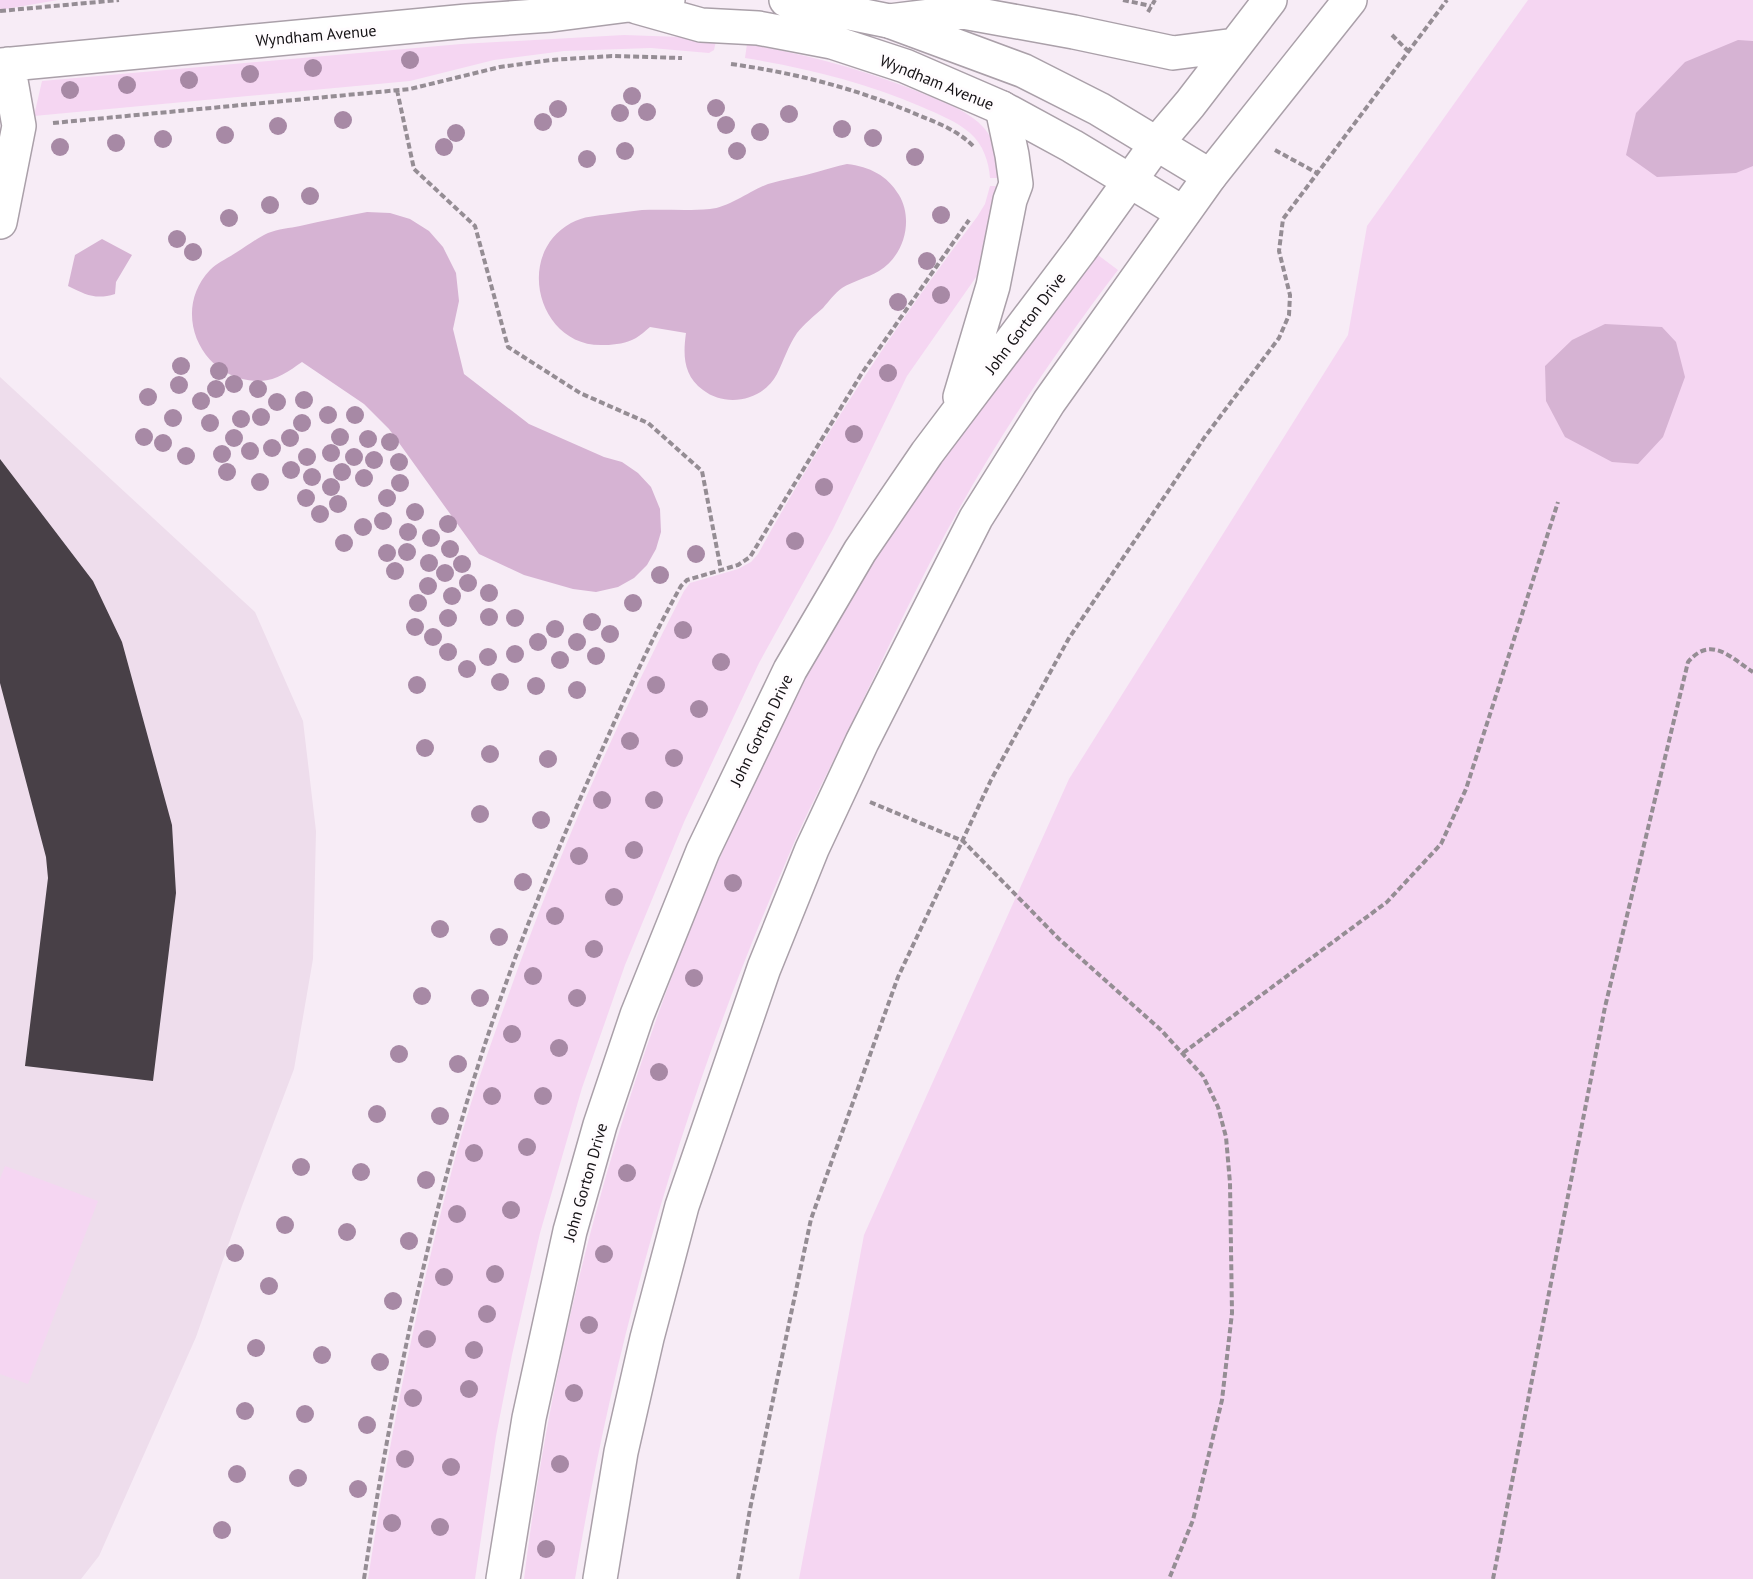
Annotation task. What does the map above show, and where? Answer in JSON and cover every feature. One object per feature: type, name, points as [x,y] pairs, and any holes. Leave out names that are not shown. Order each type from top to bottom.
[{"type":"main road","name":"Wyndham Avenue","points":[[4,65],[443,23],[550,8],[633,6],[668,0]]},
{"type":"main road","points":[[786,0],[889,21],[1024,71],[1099,109],[1210,176]]},
{"type":"main road","name":"John Gorton Drive","points":[[503,1579],[529,1418],[570,1231],[600,1125],[637,1015],[703,851],[790,670],[860,551],[953,419],[1081,249],[1157,143],[1270,0]]},
{"type":"main road","points":[[600,1579],[621,1452],[646,1338],[682,1206],[764,969],[812,849],[840,790],[976,518],[1049,402],[1210,176],[1350,0]]},
{"type":"main road","name":"Wyndham Avenue","points":[[633,6],[701,25],[758,28],[832,42],[905,66],[1002,108],[1130,179],[1183,213]]},
{"type":"main road","points":[[889,21],[963,12],[1173,53],[1235,45]]},
{"type":"main road","points":[[0,222],[19,126],[4,65]]},
{"type":"main road","points":[[953,419],[993,286],[1010,200],[1016,184],[1002,108]]},
{"type":"path","points":[[0,11],[118,0]]},
{"type":"path","points":[[1123,0],[1151,6],[1155,0]]},
{"type":"path","points":[[738,1579],[750,1509],[811,1219],[898,977],[991,780],[1069,638],[1204,438],[1279,338],[1289,315],[1290,295],[1279,252],[1283,219],[1447,0]]},
{"type":"path","points":[[1392,35],[1408,51]]},
{"type":"path","points":[[19,126],[397,90],[427,86],[500,67],[551,60],[612,56],[687,58]]},
{"type":"path","points":[[727,63],[809,78],[884,100],[952,130],[976,151]]},
{"type":"path","points":[[397,90],[414,169],[475,226],[508,346],[580,393],[648,423],[702,471],[721,570]]},
{"type":"path","points":[[364,1579],[408,1333],[460,1126],[496,1012],[570,820],[623,704],[681,586],[687,580],[742,563],[754,552],[862,373],[971,218]]},
{"type":"path","points":[[1184,1053],[1387,902],[1441,844],[1466,789],[1558,502]]},
{"type":"path","points":[[1492,1579],[1605,1007],[1688,662],[1696,653],[1705,649],[1718,649],[1753,672]]},
{"type":"path","points":[[840,790],[963,841],[1059,939],[1184,1053],[1203,1076],[1218,1107],[1226,1137],[1230,1183],[1232,1313],[1222,1400],[1193,1520],[1169,1579]]},
{"type":"shaded area","points":[[0,0],[58,0],[0,10]]},
{"type":"shaded area","points":[[1528,0],[1753,0],[1753,1579],[799,1579],[864,1235],[1069,779],[1348,335],[1367,226]]},
{"type":"shaded area","points":[[624,35],[716,41],[714,50],[709,53],[651,48],[564,51],[494,60],[410,81],[34,116],[42,81],[461,44]]},
{"type":"shaded area","points":[[1738,40],[1753,41],[1753,166],[1736,173],[1657,177],[1626,155],[1636,113],[1685,62]]},
{"type":"shaded area","points":[[747,44],[862,71],[958,109],[972,117],[988,133],[996,150],[1003,175],[990,178],[987,160],[975,137],[947,118],[901,98],[857,83],[813,71],[745,58]]},
{"type":"shaded area","points":[[847,164],[877,173],[889,182],[899,195],[906,215],[904,237],[900,247],[888,264],[879,271],[842,288],[803,326],[794,338],[771,383],[753,396],[733,400],[722,399],[712,396],[696,384],[686,364],[686,333],[650,327],[632,340],[605,345],[582,342],[564,332],[550,317],[541,298],[539,277],[543,256],[553,238],[571,223],[590,217],[638,210],[717,208],[768,184]]},
{"type":"shaded area","points":[[990,186],[1003,190],[981,270],[907,376],[833,529],[759,663],[684,822],[625,965],[582,1088],[540,1233],[496,1436],[475,1579],[368,1579],[408,1355],[433,1244],[462,1133],[483,1066],[526,947],[588,792],[684,591],[690,583],[738,569],[751,562],[758,554],[834,424],[918,298],[977,217],[985,204]]},
{"type":"shaded area","points":[[367,212],[390,213],[410,219],[429,231],[443,247],[456,273],[459,301],[453,329],[464,374],[529,424],[604,457],[622,462],[638,473],[651,487],[660,509],[661,532],[656,549],[647,565],[634,578],[618,587],[596,592],[573,589],[524,575],[479,554],[389,429],[364,404],[302,362],[278,377],[261,381],[240,379],[223,371],[209,358],[198,342],[193,325],[193,306],[198,287],[210,270],[268,233]]},
{"type":"shaded area","points":[[102,239],[132,255],[116,282],[115,294],[102,297],[91,296],[68,286],[75,255]]},
{"type":"shaded area","points":[[1098,255],[1118,270],[1075,328],[1015,417],[945,535],[809,810],[749,950],[685,1126],[633,1305],[611,1396],[575,1579],[524,1579],[555,1386],[600,1197],[659,1011],[732,830],[790,708],[856,588],[943,460]]},
{"type":"shaded area","points":[[1605,324],[1662,327],[1676,342],[1685,377],[1663,437],[1638,464],[1612,462],[1565,437],[1546,401],[1545,366],[1572,340]]},
{"type":"shaded area","points":[[0,377],[255,612],[303,721],[316,831],[313,959],[294,1069],[196,1337],[99,1556],[81,1579],[0,1579]]},
{"type":"shaded area","points":[[5,1166],[98,1201],[28,1384],[0,1374],[0,1179]]},
{"type":"building","points":[[0,459],[93,581],[122,642],[172,825],[176,893],[153,1081],[25,1066],[48,878],[46,857],[0,683]]}]
